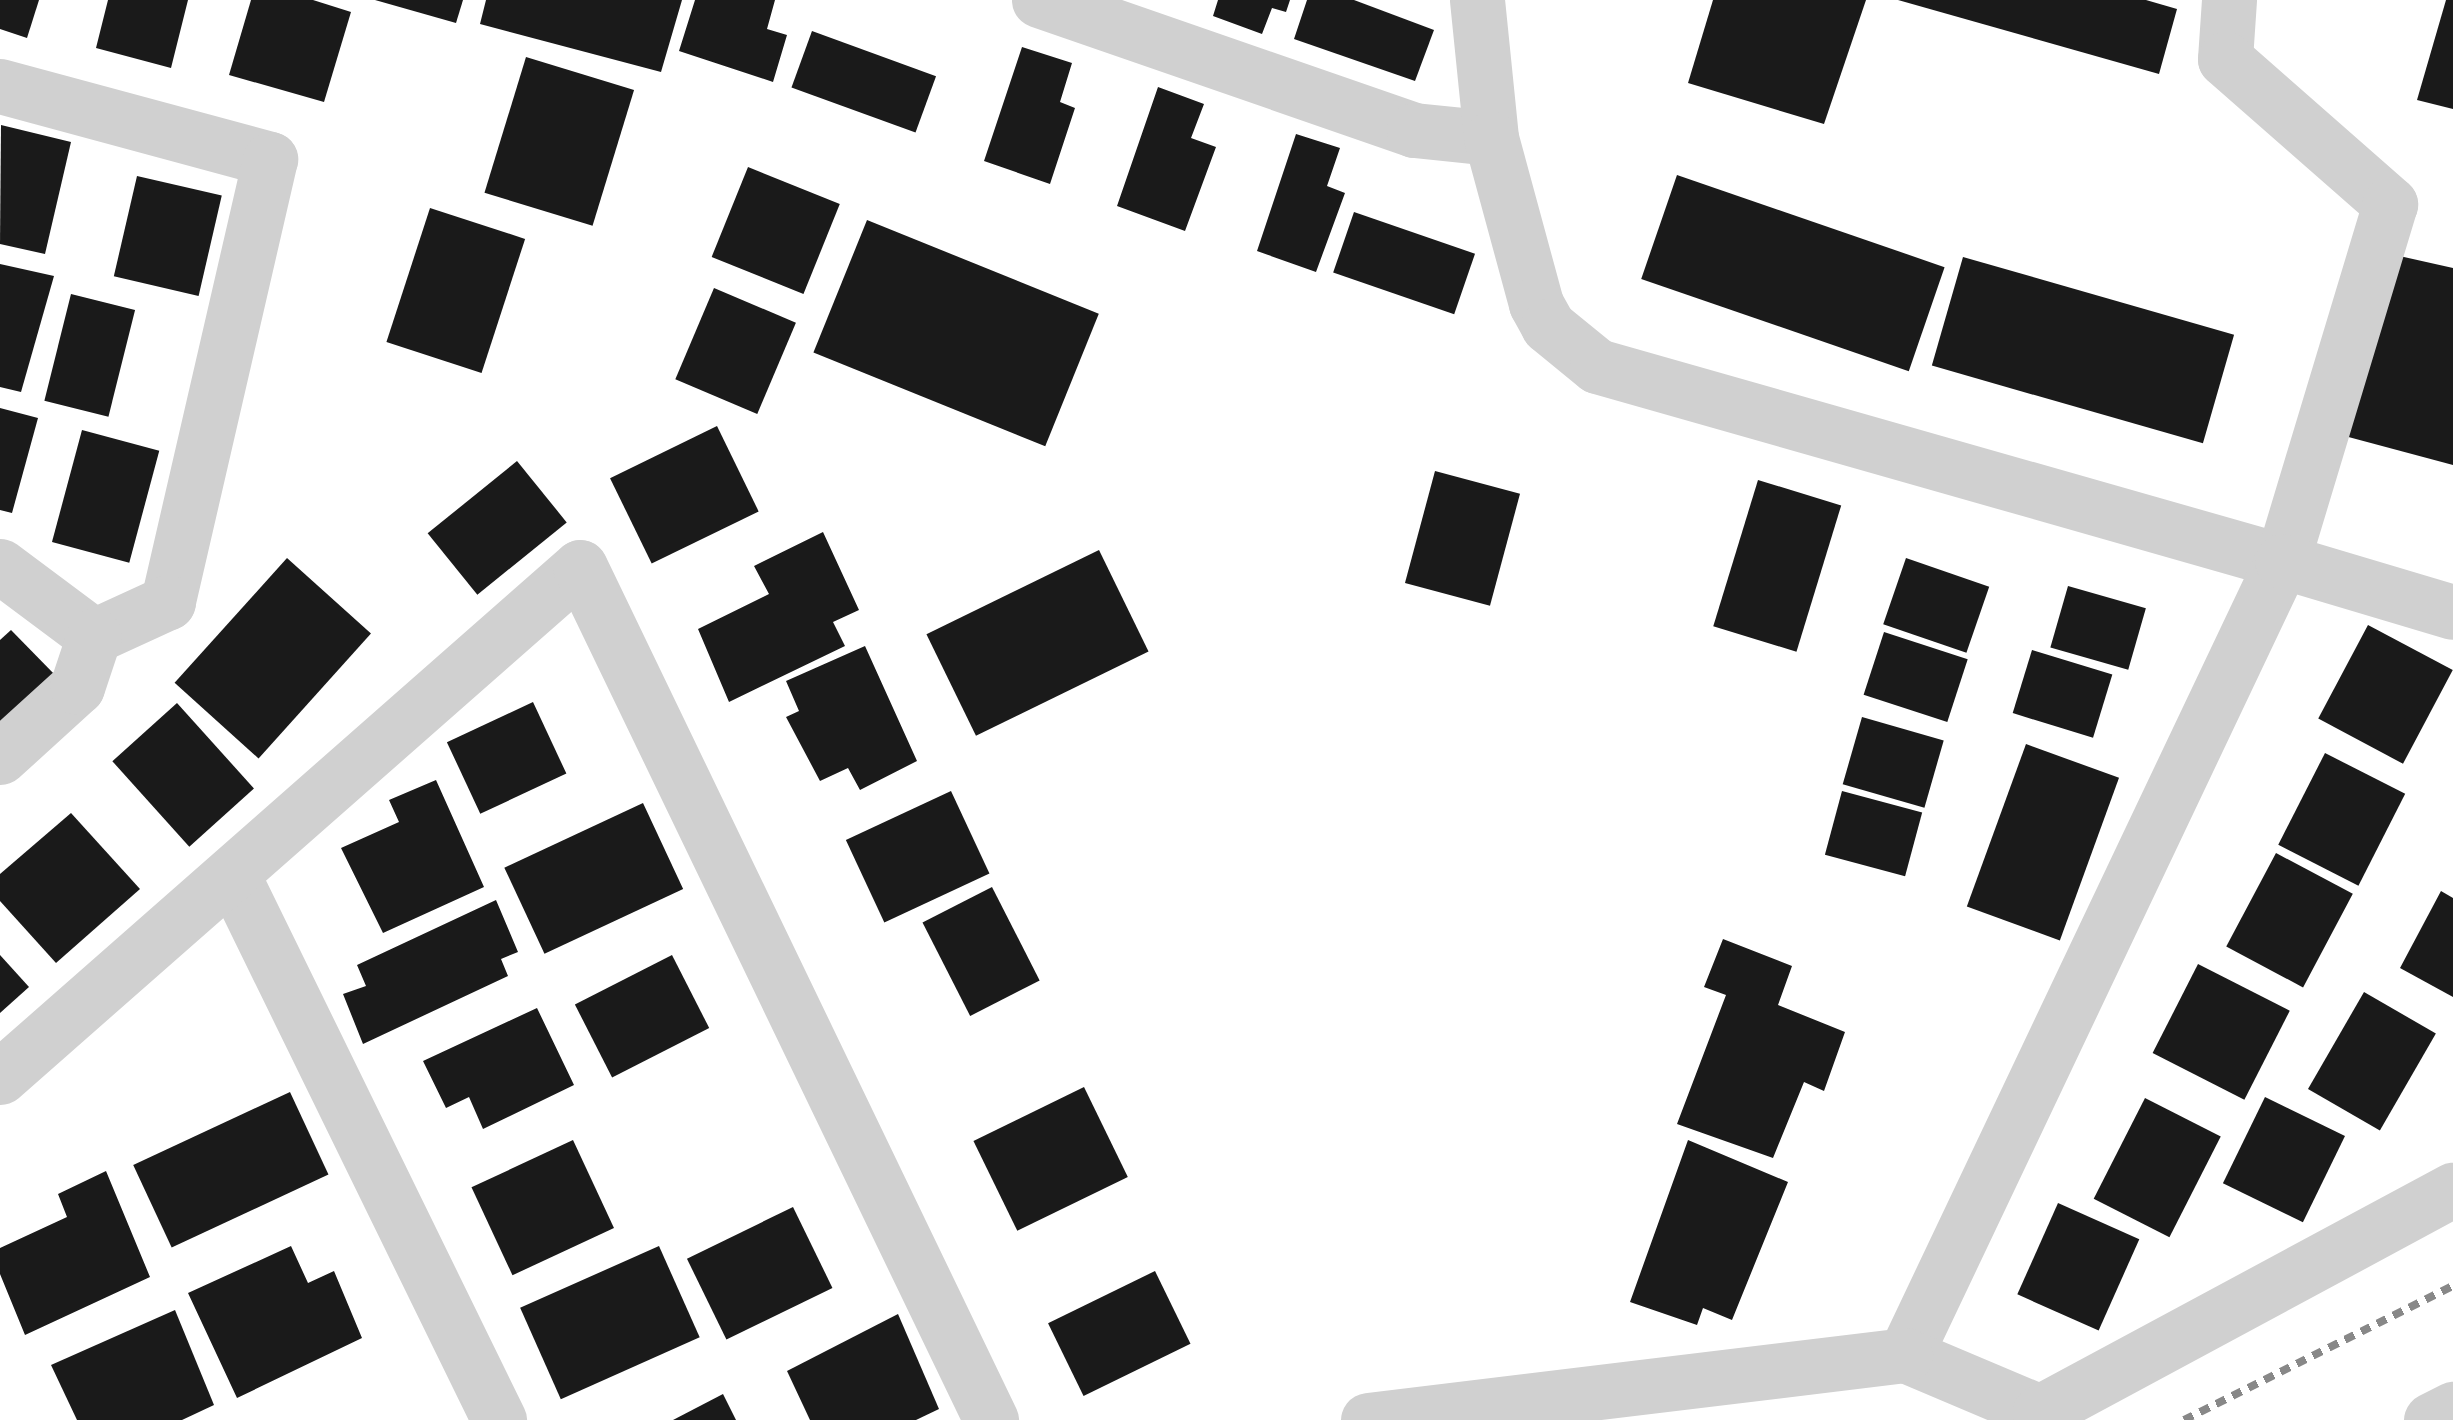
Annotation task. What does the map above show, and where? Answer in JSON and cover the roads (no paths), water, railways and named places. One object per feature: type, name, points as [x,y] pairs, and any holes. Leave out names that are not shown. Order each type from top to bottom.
[{"type":"street","points":[[1039,0],[1414,130],[1490,138]]},
{"type":"street","points":[[1477,0],[1490,138],[1536,304],[1548,326],[1597,366],[2453,612]]},
{"type":"street","points":[[1904,1355],[2282,561],[2390,204],[2225,59],[2229,0]]},
{"type":"street","points":[[0,86],[270,159],[168,602],[94,636],[77,687],[0,757]]},
{"type":"street","points":[[0,566],[94,636]]},
{"type":"street","points":[[0,1077],[580,566],[992,1420]]},
{"type":"street","points":[[232,874],[499,1420]]},
{"type":"street","points":[[1368,1420],[1904,1355],[2045,1416],[2453,1190]]},
{"type":"street","points":[[2431,1420],[2453,1409]]},
{"type":"railway","points":[[2184,1420],[2453,1286]]}]
